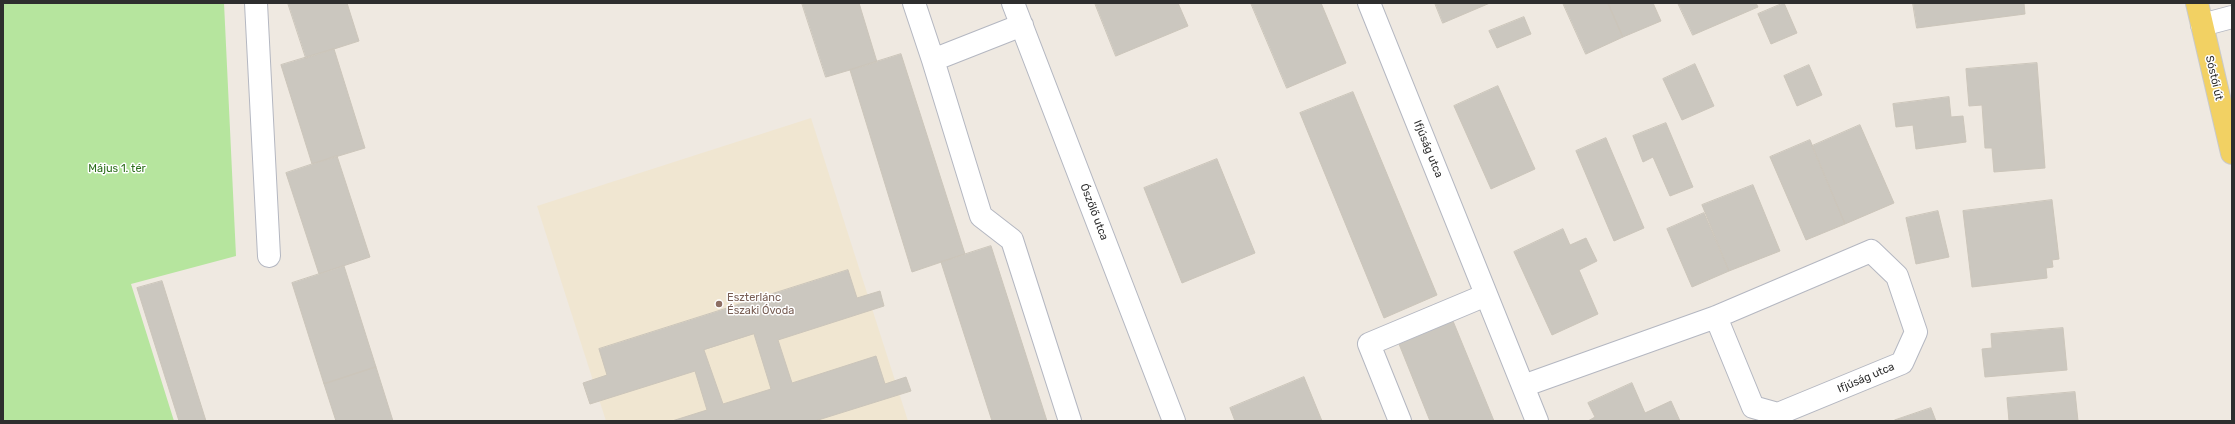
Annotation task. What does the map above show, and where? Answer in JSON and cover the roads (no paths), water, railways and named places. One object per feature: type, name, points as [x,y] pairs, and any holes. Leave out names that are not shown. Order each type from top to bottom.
[{"type":"main road","name":"Sóstói út","points":[[2197,3],[2228,124],[2232,153]]},
{"type":"street","points":[[256,3],[270,256]]},
{"type":"street","points":[[914,3],[981,216],[1012,240],[1070,421]]},
{"type":"street","name":"Ószőlő utca","points":[[1013,3],[1174,421]]},
{"type":"street","name":"Ifjúság utca","points":[[1369,3],[1538,421]]},
{"type":"street","points":[[2202,25],[2232,17]]},
{"type":"street","points":[[933,60],[1022,25]]},
{"type":"street","name":"Ifjúság utca","points":[[1523,386],[1716,317],[1871,251],[1897,276],[1916,332],[1902,363],[1778,414],[1753,407],[1716,317]]},
{"type":"street","points":[[1400,421],[1369,344],[1486,295]]},
{"type":"place","name":"Eszterlánc Északi Óvoda","points":[[719,304]]},
{"type":"park label","name":"Május 1. tér","points":[[117,169]]}]
